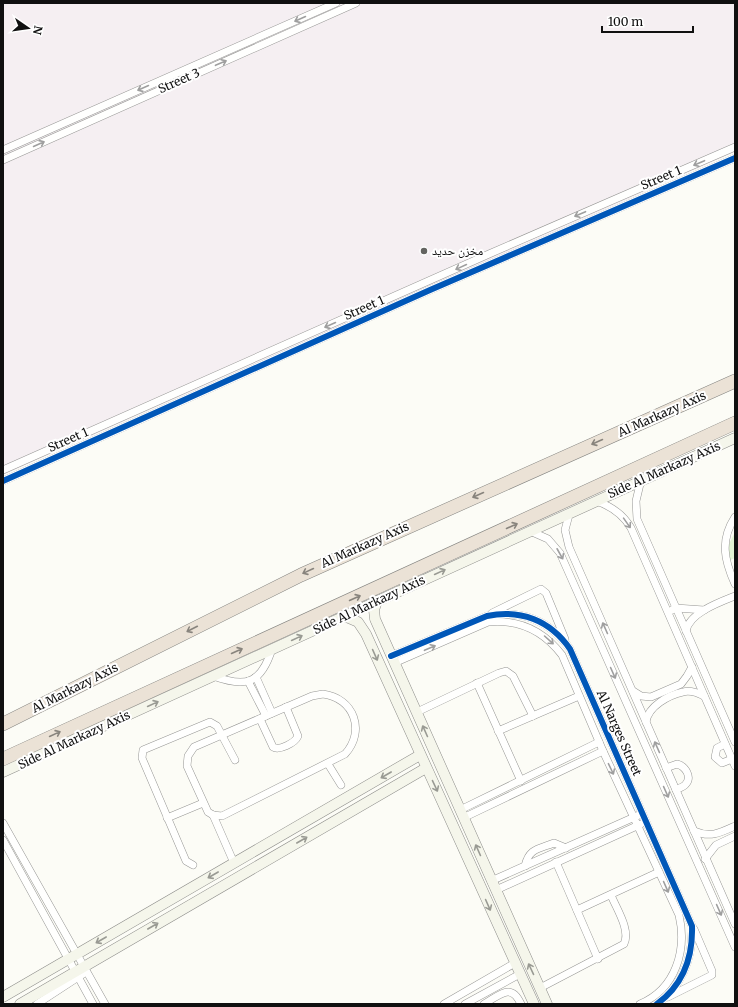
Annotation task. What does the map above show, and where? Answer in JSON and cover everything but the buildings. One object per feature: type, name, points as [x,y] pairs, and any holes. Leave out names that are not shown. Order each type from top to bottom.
[{"type":"highway","name":"Al Markazy Axis","points":[[3,724],[301,574],[735,381]]},
{"type":"highway","points":[[3,759],[734,425]]},
{"type":"street","name":"Street 3","points":[[3,150],[336,3]]},
{"type":"street","name":"Street 3","points":[[3,160],[356,3]]},
{"type":"street","name":"Street 1","points":[[3,470],[489,254],[735,147]]},
{"type":"street","name":"Street 1","points":[[3,481],[355,324],[735,158]]},
{"type":"street","points":[[352,316],[355,324]]},
{"type":"street","points":[[77,437],[81,446]]},
{"type":"street","name":"Side Al Markazy Axis","points":[[3,772],[735,438]]},
{"type":"street","points":[[641,480],[636,501],[637,519],[686,631],[733,732],[735,742]]},
{"type":"street","points":[[596,501],[609,505],[628,523],[734,762],[722,763],[715,758],[717,748],[725,744]]},
{"type":"street","points":[[569,515],[565,530],[569,547],[734,919]]},
{"type":"street","points":[[735,517],[726,536],[724,548],[727,565],[735,584]]},
{"type":"street","points":[[530,531],[548,539],[560,553],[735,947]]},
{"type":"street","points":[[487,616],[541,589],[546,593],[570,649]]},
{"type":"street","points":[[686,631],[689,623],[704,610],[735,596]]},
{"type":"street","points":[[377,601],[374,614],[380,630],[547,1004]]},
{"type":"street","points":[[667,612],[676,608],[704,610]]},
{"type":"street","name":"Al Narges Street","points":[[393,660],[487,616],[497,614],[518,614],[538,620],[556,632],[570,649],[692,926],[691,953],[687,967],[673,990],[660,1002]]},
{"type":"street","points":[[344,616],[358,622],[366,634],[499,931],[534,1004]]},
{"type":"street","name":"Al Narges Street","points":[[393,660],[488,622],[512,622],[535,630],[554,645],[562,655],[603,751],[679,915],[682,940],[681,952],[675,970],[665,986],[656,995],[640,1004]]},
{"type":"street","points":[[366,634],[372,630],[380,630]]},
{"type":"street","points":[[213,676],[235,683],[248,681],[256,677],[266,667],[272,649]]},
{"type":"street","points":[[633,691],[641,696],[651,697],[680,684],[688,676],[692,667]]},
{"type":"street","points":[[416,712],[502,671],[510,673],[533,716]]},
{"type":"street","points":[[256,677],[273,747],[279,749],[295,741],[298,736],[286,707]]},
{"type":"street","points":[[248,681],[266,716]]},
{"type":"street","points":[[477,683],[521,781]]},
{"type":"street","points":[[646,722],[648,712],[655,705],[683,692],[694,692],[704,696]]},
{"type":"street","points":[[323,694],[334,697],[348,707],[356,722],[354,740],[345,754],[328,764],[225,815],[213,815],[208,812],[187,766],[188,756],[194,748],[221,734],[286,707],[312,696],[323,694]]},
{"type":"street","points":[[498,731],[579,696]]},
{"type":"street","points":[[193,864],[186,861],[167,818],[142,758],[143,750],[208,722],[216,724],[235,760]]},
{"type":"street","points":[[722,736],[733,732]]},
{"type":"street","points":[[462,814],[521,781],[599,742]]},
{"type":"street","points":[[462,814],[603,751]]},
{"type":"street","points":[[3,997],[420,755]]},
{"type":"street","points":[[328,764],[341,786]]},
{"type":"street","points":[[666,768],[677,764],[684,768],[687,773],[686,784],[676,790]]},
{"type":"street","points":[[20,1004],[80,972],[261,863],[426,768]]},
{"type":"street","points":[[167,818],[203,803]]},
{"type":"street","points":[[494,886],[526,866],[642,813]]},
{"type":"street","points":[[213,815],[234,863]]},
{"type":"street","points":[[3,822],[80,972],[93,1004]]},
{"type":"street","points":[[494,886],[556,862],[646,822]]},
{"type":"street","points":[[694,831],[705,835],[717,835],[735,826]]},
{"type":"street","points":[[698,863],[706,858],[716,845],[735,836]]},
{"type":"street","points":[[275,839],[276,848],[282,851]]},
{"type":"street","points":[[3,840],[80,972],[105,1004]]},
{"type":"street","points":[[256,850],[261,854],[261,863]]},
{"type":"street","points":[[556,862],[598,959]]},
{"type":"street","points":[[577,910],[659,872]]},
{"type":"street","points":[[540,988],[621,948],[626,940],[626,931],[611,895]]},
{"type":"street","points":[[499,931],[511,925]]},
{"type":"street","points":[[660,1002],[712,975],[712,970],[692,926]]},
{"type":"street","points":[[444,1004],[515,963]]},
{"type":"street","points":[[37,1004],[80,972]]},
{"type":"street","points":[[465,1004],[520,974]]},
{"type":"street","points":[[484,1004],[506,992],[515,994],[521,1004]]},
{"type":"shaded area","points":[[3,3],[735,3],[735,152],[3,475]]},
{"type":"green space","points":[[735,532],[735,558],[728,561],[729,544]]},
{"type":"cycle path","points":[[3,481],[430,290],[735,158]]},
{"type":"cycle path","points":[[391,656],[487,616],[499,614],[522,616],[544,624],[562,639],[570,649],[692,926],[691,949],[685,970],[674,988],[657,1004]]},
{"type":"place","name":"مخزن حديد","points":[[424,251]]}]
